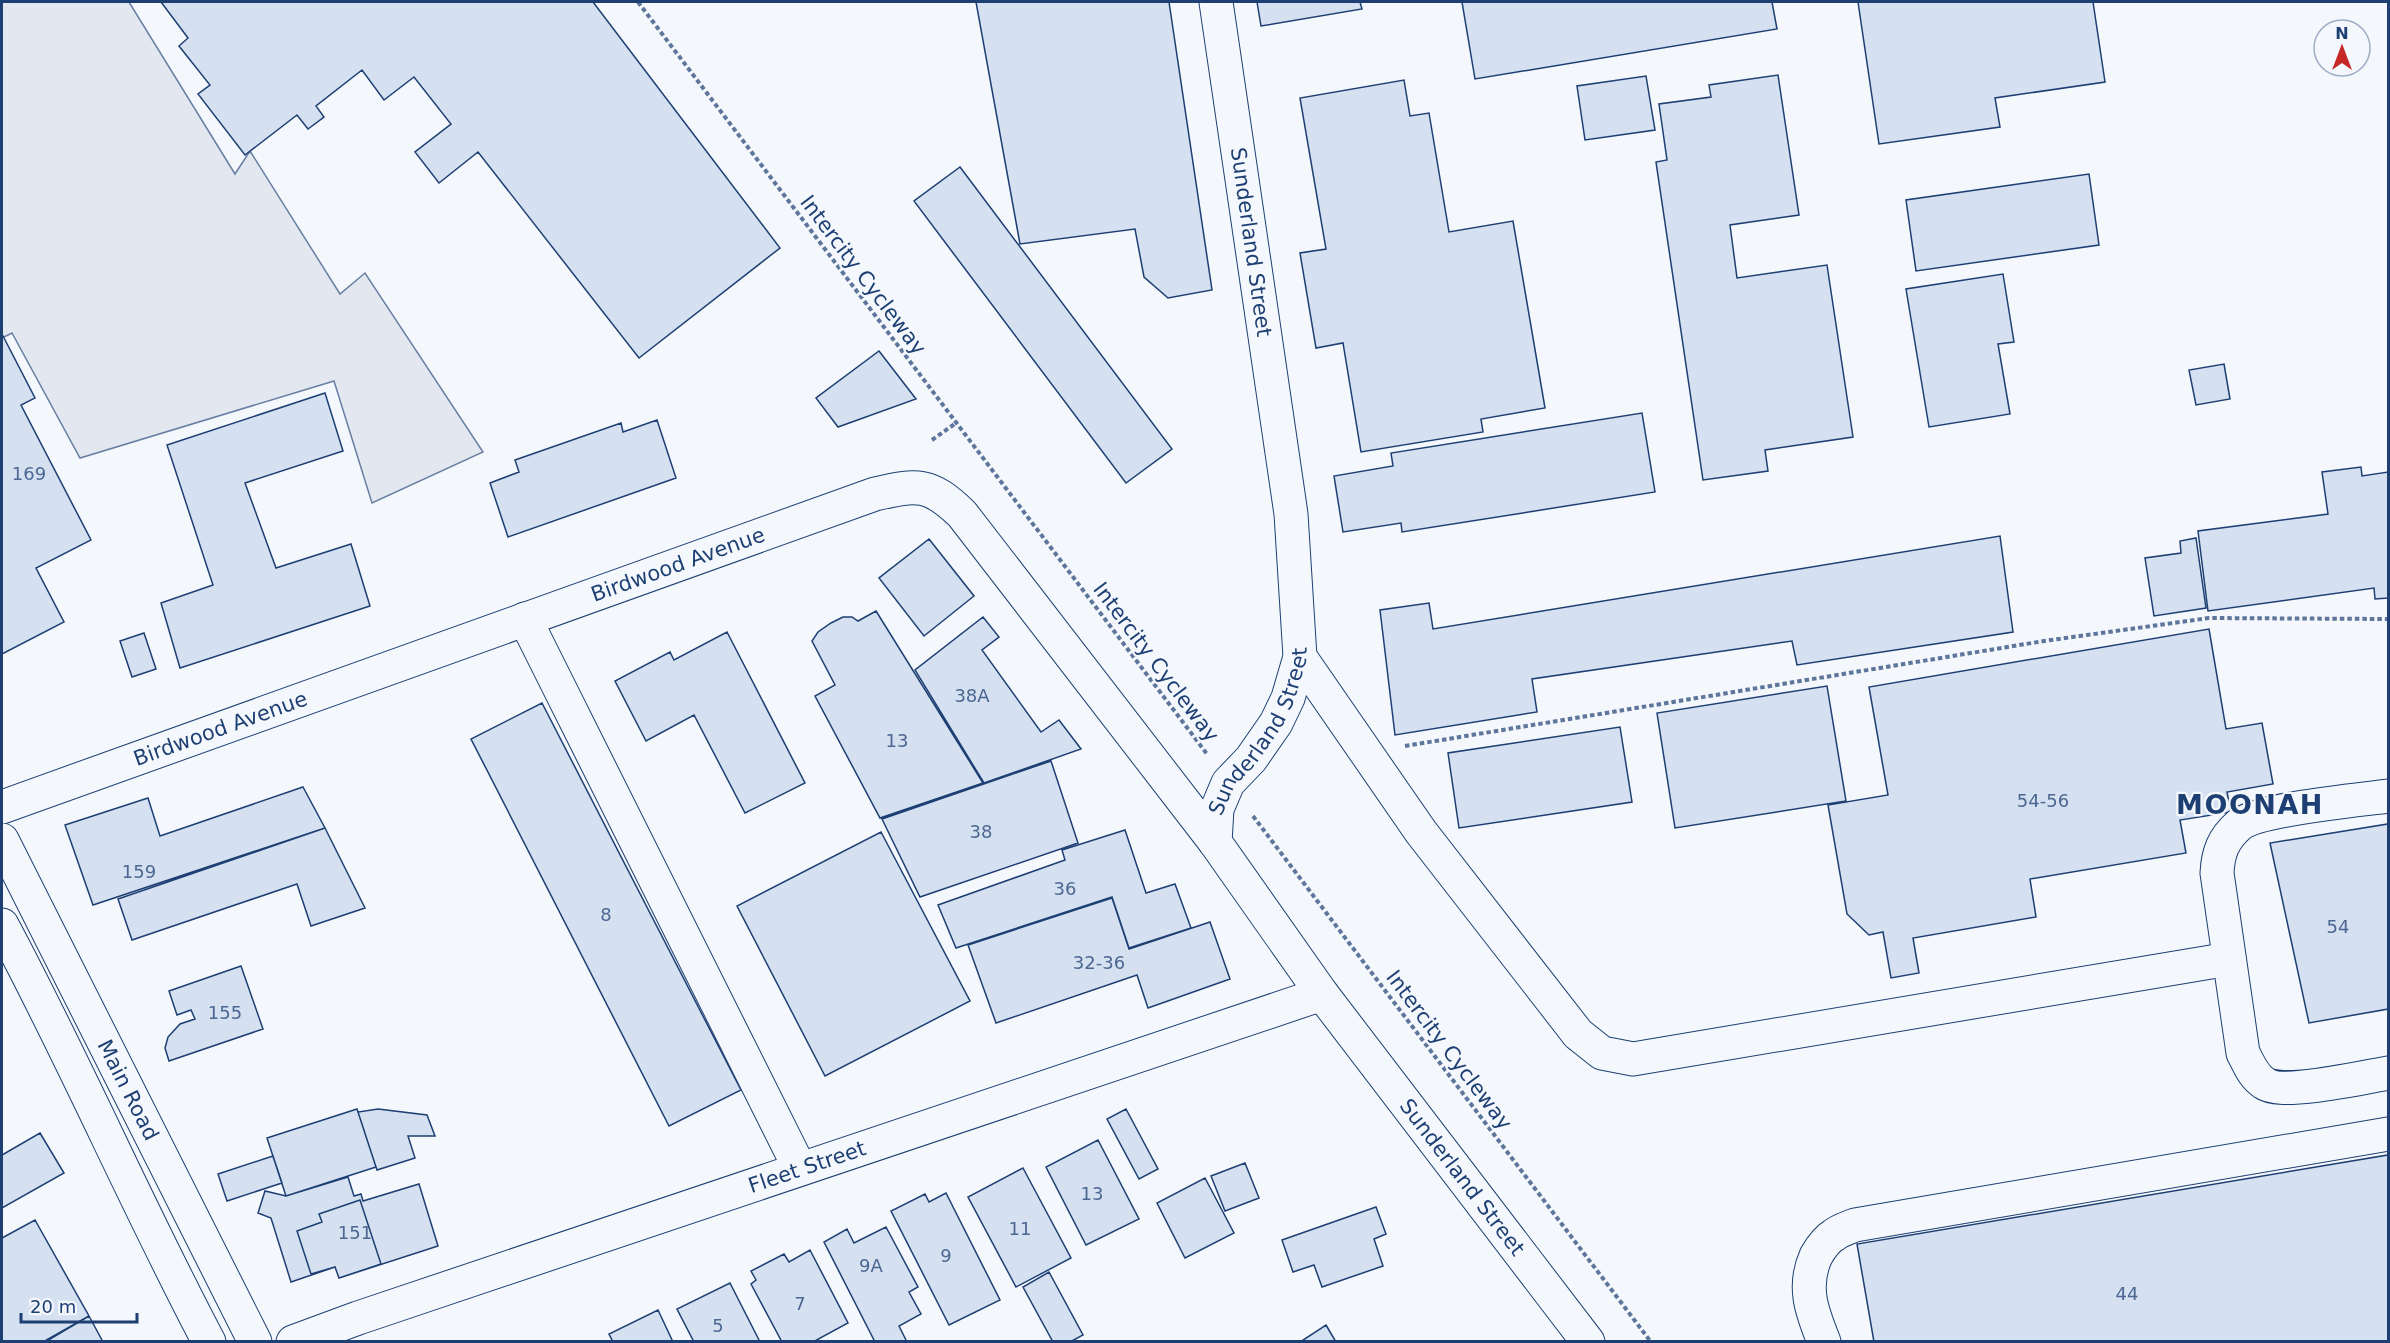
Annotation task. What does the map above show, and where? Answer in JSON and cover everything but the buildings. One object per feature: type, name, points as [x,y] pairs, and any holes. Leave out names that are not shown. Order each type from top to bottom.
[{"type":"street","name":"Sunderland Street","points":[[1216,2],[1291,514],[1300,657],[1288,698],[1276,723],[1251,759],[1228,783],[1217,809],[1215,842],[1322,994],[1588,1341]]},
{"type":"street","name":"Birdwood Avenue","points":[[2,807],[875,494],[898,489],[927,488],[948,501],[962,514],[1215,842]]},
{"type":"street","points":[[525,619],[800,1169]]},
{"type":"street","points":[[1300,657],[1421,832],[1578,1034],[1602,1053],[1633,1059],[2229,959]]},
{"type":"street","points":[[2388,796],[2261,815],[2241,824],[2226,839],[2218,852],[2217,873],[2243,1053],[2253,1073],[2265,1085],[2284,1088],[2388,1073]]},
{"type":"street","name":"Main Road","points":[[2,840],[255,1341]]},
{"type":"street","name":"Main Road","points":[[2,925],[209,1341]]},
{"type":"street","name":"Fleet Street","points":[[293,1341],[1322,994]]},
{"type":"street","points":[[1824,1341],[1812,1313],[1808,1290],[1810,1270],[1819,1251],[1833,1235],[1855,1225],[2388,1134]]},
{"type":"path","name":"Intercity Cycleway","points":[[638,2],[1651,1341]]},
{"type":"path","points":[[932,440],[956,423]]},
{"type":"path","points":[[1366,752],[2044,641],[2209,618],[2388,619]]},
{"type":"shaded area","points":[[2,2],[129,2],[235,174],[250,151],[340,294],[365,273],[483,452],[372,503],[334,381],[80,458],[12,333],[2,338]]},
{"type":"district","name":"MOONAH","points":[[2250,804]]}]
